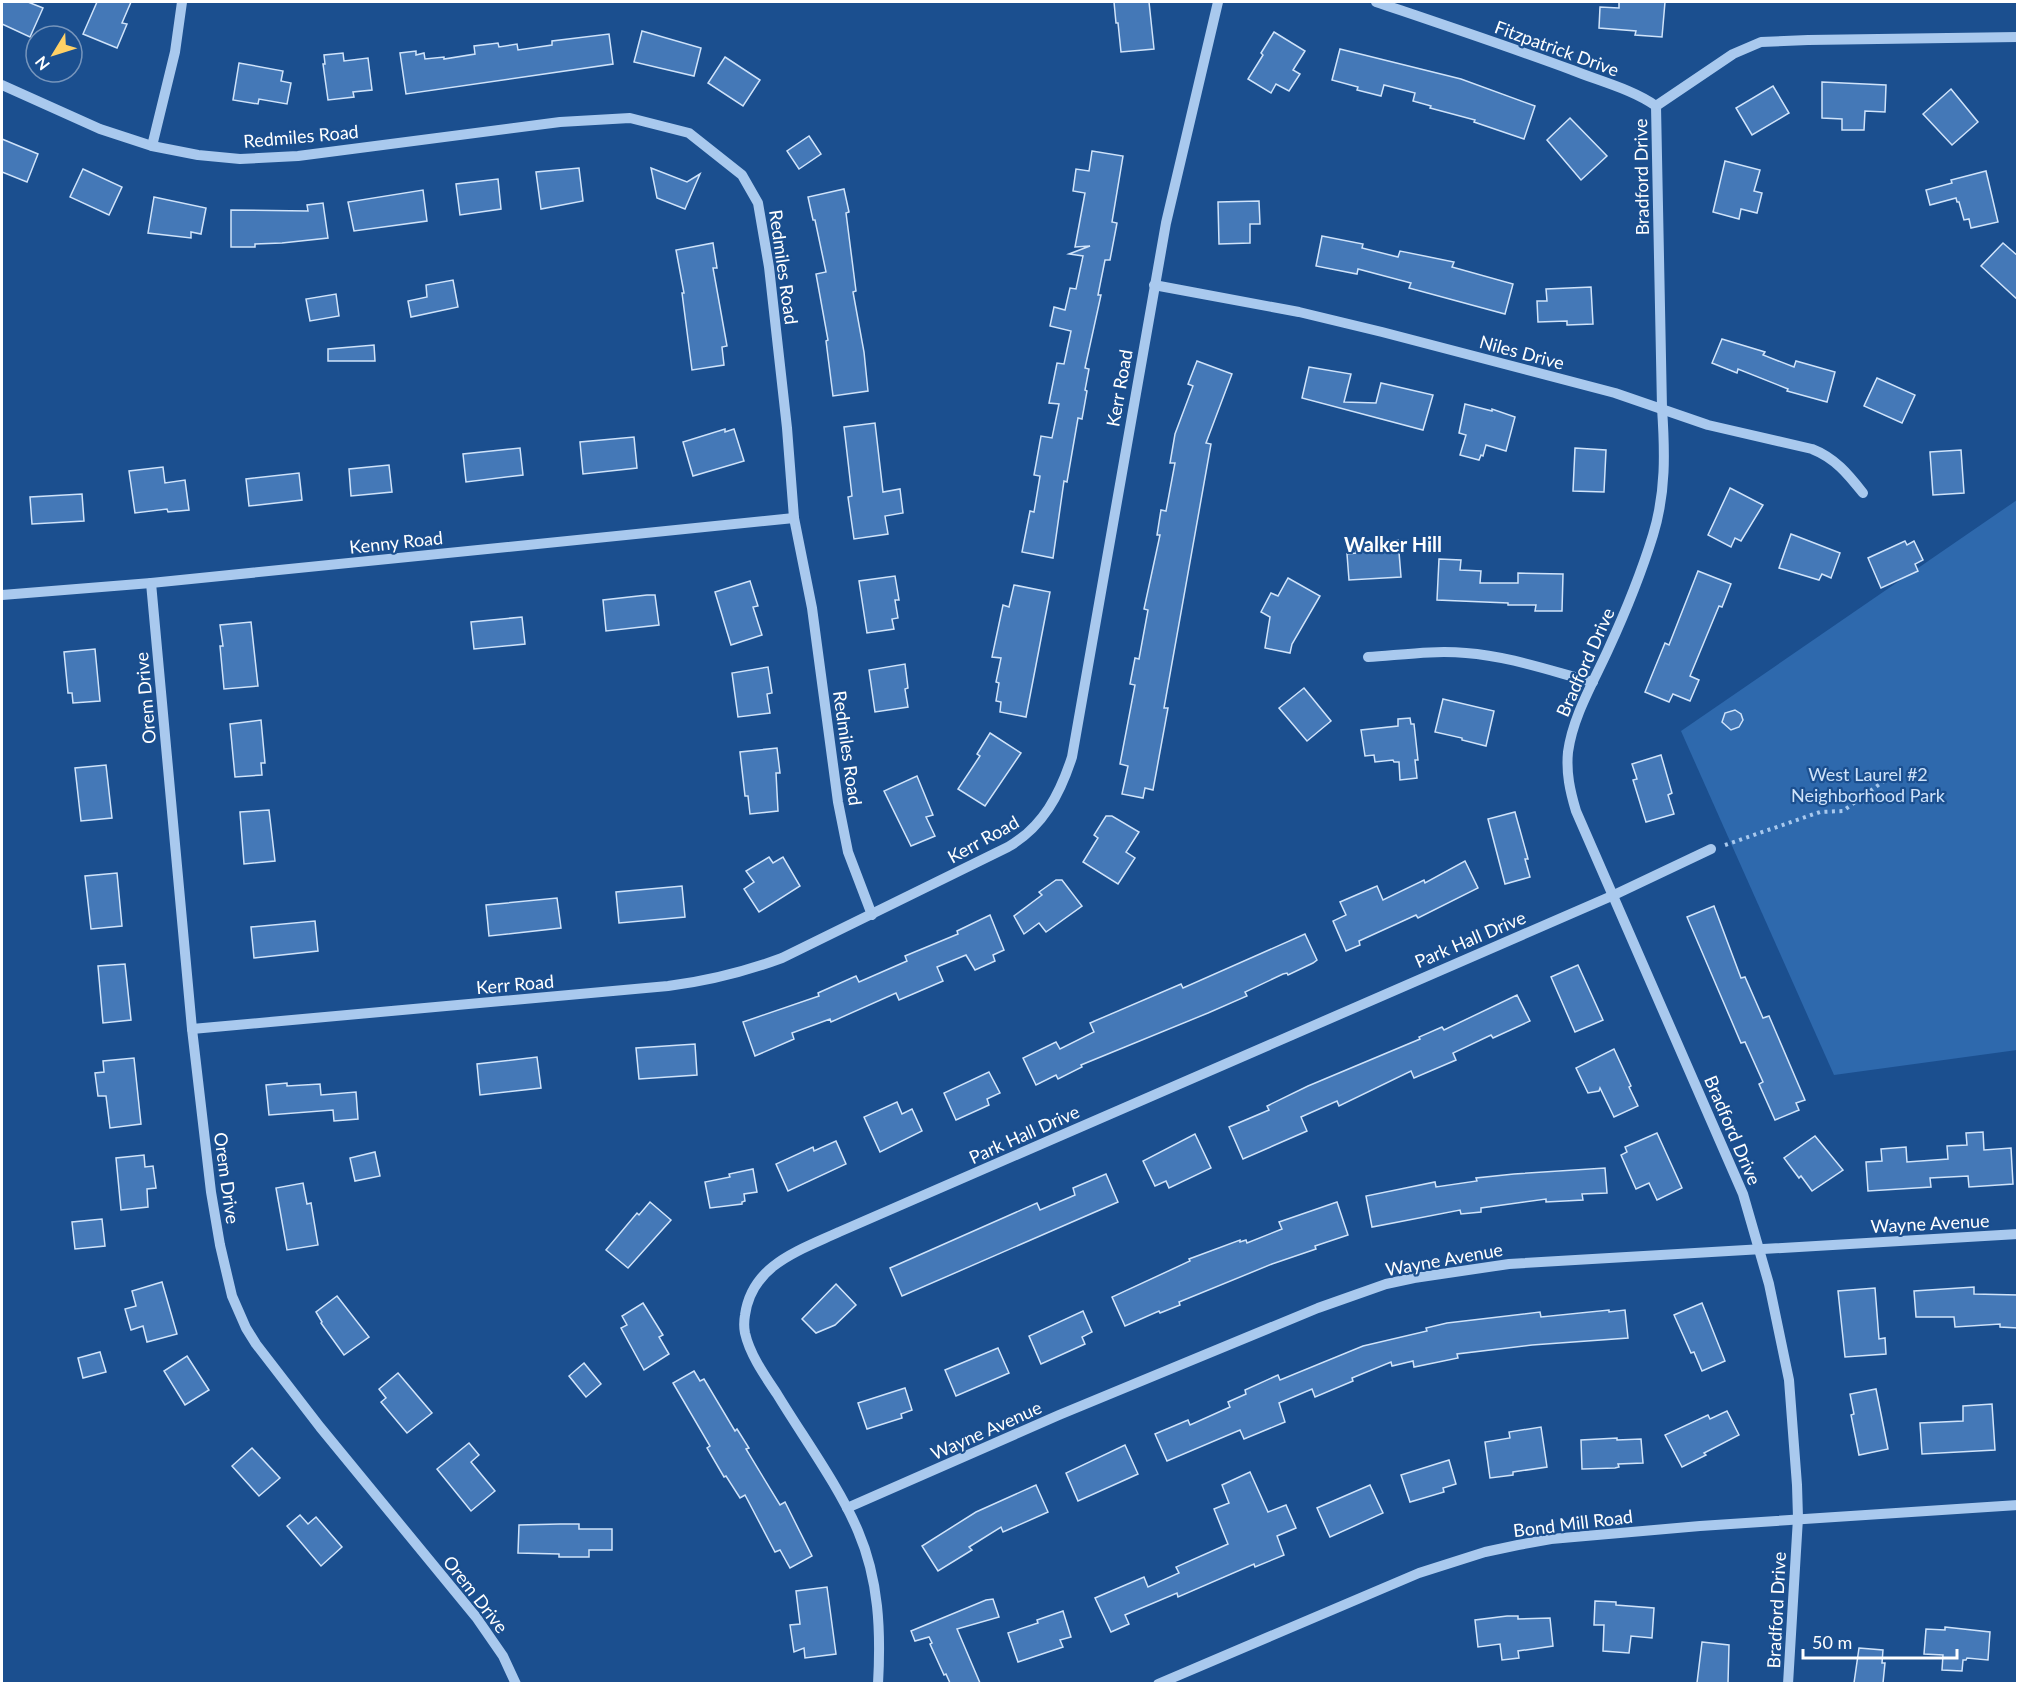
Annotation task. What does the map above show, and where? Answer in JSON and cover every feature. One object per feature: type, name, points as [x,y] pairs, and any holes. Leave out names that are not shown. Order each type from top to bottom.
[{"type":"street","points":[[152,146],[175,52],[182,2]]},
{"type":"street","name":"Kerr Road","points":[[192,1029],[709,981],[745,972],[782,958],[1022,839],[1045,814],[1063,783],[1072,757],[1154,285],[1171,199],[1218,2]]},
{"type":"street","name":"Fitzpatrick Drive","points":[[1376,2],[1618,87],[1656,106]]},
{"type":"street","name":"Bradford Drive","points":[[1788,1683],[1798,1518],[1789,1380],[1775,1312],[1743,1194],[1576,811],[1568,782],[1570,742],[1574,724],[1629,602],[1658,517],[1665,473],[1656,106],[1733,54],[1761,42],[2018,37]]},
{"type":"street","name":"Redmiles Road","points":[[2,86],[100,129],[152,146],[198,155],[240,159],[298,156],[560,122],[630,118],[689,132],[742,175],[758,203],[771,279],[794,518],[812,608],[838,802],[848,852],[872,915]]},
{"type":"street","name":"Niles Drive","points":[[1154,285],[1299,312],[1382,332],[1615,393],[1708,425],[1812,449],[1824,454],[1847,472],[1863,493]]},
{"type":"street","name":"Kenny Road","points":[[2,595],[151,583],[794,518]]},
{"type":"street","name":"Orem Drive","points":[[151,583],[192,1029],[210,1181],[220,1245],[232,1296],[246,1328],[262,1353],[476,1617],[503,1656],[516,1683]]},
{"type":"street","points":[[1368,657],[1445,652],[1468,653],[1593,682]]},
{"type":"street","name":"Park Hall Drive","points":[[878,1683],[879,1631],[875,1583],[869,1557],[848,1509],[769,1383],[749,1346],[745,1332],[745,1317],[752,1290],[763,1275],[776,1263],[839,1232],[1614,895],[1711,849]]},
{"type":"street","name":"Wayne Avenue","points":[[848,1509],[1059,1415],[1318,1308],[1386,1284],[1446,1272],[1509,1264],[2018,1234]]},
{"type":"street","name":"Bond Mill Road","points":[[1158,1683],[1381,1588],[1485,1552],[1551,1539],[1798,1518],[2018,1505]]},
{"type":"path","points":[[1711,849],[1820,812],[1843,811],[1888,778]]},
{"type":"green space","name":"West Laurel #2 Neighborhood Park","points":[[2017,500],[2017,1050],[1834,1075],[1681,731]]},
{"type":"building","points":[[2,2],[28,2],[43,8],[36,24],[24,24],[24,34],[2,24]]},
{"type":"building","points":[[97,2],[131,2],[122,23],[127,24],[117,48],[84,34]]},
{"type":"building","points":[[1114,2],[1149,2],[1154,49],[1121,52]]},
{"type":"building","points":[[1619,2],[1665,2],[1662,37],[1635,35],[1636,31],[1599,28],[1600,7],[1619,8]]},
{"type":"building","points":[[642,31],[701,48],[694,76],[634,62]]},
{"type":"building","points":[[1274,32],[1305,51],[1293,70],[1300,74],[1289,91],[1276,84],[1271,93],[1248,79]]},
{"type":"building","points":[[609,34],[613,64],[406,94],[400,53],[416,51],[416,55],[424,53],[425,59],[444,57],[444,59],[475,54],[474,46],[498,43],[499,47],[517,44],[518,50],[552,45],[552,41]]},
{"type":"building","points":[[1340,49],[1461,79],[1535,106],[1524,139],[1474,122],[1475,120],[1413,101],[1415,93],[1384,85],[1381,96],[1332,80]]},
{"type":"building","points":[[343,53],[344,61],[368,58],[372,90],[353,92],[354,97],[328,100],[324,55]]},
{"type":"building","points":[[725,57],[760,80],[743,106],[708,83]]},
{"type":"building","points":[[239,63],[283,71],[281,81],[291,83],[287,104],[259,99],[258,104],[233,100]]},
{"type":"building","points":[[1822,82],[1886,85],[1885,112],[1865,111],[1864,130],[1842,130],[1842,119],[1822,118]]},
{"type":"building","points":[[1773,86],[1789,113],[1752,135],[1736,108]]},
{"type":"building","points":[[1951,89],[1978,122],[1952,145],[1923,114]]},
{"type":"building","points":[[1570,118],[1607,156],[1581,180],[1547,140]]},
{"type":"building","points":[[809,136],[821,154],[799,169],[787,151]]},
{"type":"building","points":[[2,139],[38,154],[27,182],[2,172]]},
{"type":"building","points":[[1092,151],[1123,156],[1112,222],[1117,223],[1110,260],[1105,260],[1098,295],[1101,295],[1085,368],[1089,369],[1085,390],[1087,391],[1082,419],[1078,418],[1067,482],[1064,481],[1053,558],[1022,552],[1030,511],[1034,512],[1040,476],[1034,475],[1041,436],[1052,438],[1059,404],[1049,403],[1057,363],[1064,364],[1071,331],[1050,326],[1054,307],[1065,310],[1070,288],[1076,289],[1083,256],[1069,254],[1090,246],[1075,247],[1085,193],[1073,191],[1076,169],[1089,171]]},
{"type":"building","points":[[1725,161],[1760,170],[1754,191],[1762,193],[1757,213],[1741,209],[1739,219],[1713,212]]},
{"type":"building","points":[[579,168],[583,201],[541,209],[536,172]]},
{"type":"building","points":[[651,168],[687,182],[700,174],[685,209],[657,198]]},
{"type":"building","points":[[83,169],[122,187],[109,215],[70,197]]},
{"type":"building","points":[[1986,171],[1998,222],[1971,228],[1969,219],[1964,220],[1956,198],[1930,205],[1926,190],[1952,183],[1951,180]]},
{"type":"building","points":[[498,179],[501,209],[460,215],[456,184]]},
{"type":"building","points":[[844,189],[849,212],[846,213],[856,291],[853,292],[864,352],[868,391],[833,396],[826,341],[828,340],[816,274],[826,272],[808,197]]},
{"type":"building","points":[[423,190],[427,221],[354,231],[348,202]]},
{"type":"building","points":[[154,197],[206,208],[201,234],[191,232],[191,238],[148,233]]},
{"type":"building","points":[[1259,201],[1260,224],[1250,224],[1250,243],[1219,244],[1218,202]]},
{"type":"building","points":[[323,203],[328,238],[255,244],[255,247],[231,247],[231,210],[308,211],[307,205]]},
{"type":"building","points":[[1322,236],[1363,244],[1362,248],[1398,257],[1400,251],[1454,262],[1452,267],[1513,284],[1505,314],[1409,288],[1411,283],[1358,269],[1357,274],[1316,266]]},
{"type":"building","points":[[713,243],[717,268],[713,268],[727,346],[722,347],[724,365],[692,370],[682,293],[684,293],[676,250]]},
{"type":"building","points":[[2003,243],[2018,256],[2018,300],[1981,266]]},
{"type":"building","points":[[453,280],[458,307],[411,317],[408,301],[427,297],[426,285]]},
{"type":"building","points":[[1591,287],[1593,324],[1567,325],[1567,321],[1538,322],[1537,301],[1547,301],[1546,289]]},
{"type":"building","points":[[336,294],[339,316],[310,321],[306,299]]},
{"type":"building","points":[[1722,339],[1765,352],[1763,355],[1794,367],[1796,361],[1835,372],[1827,402],[1787,391],[1788,389],[1738,369],[1737,373],[1712,363]]},
{"type":"building","points":[[374,345],[375,361],[328,361],[328,349]]},
{"type":"building","points":[[1197,361],[1232,374],[1206,443],[1211,444],[1164,708],[1168,708],[1153,790],[1145,788],[1143,798],[1122,794],[1128,766],[1120,764],[1135,685],[1130,684],[1135,658],[1139,659],[1148,610],[1144,609],[1160,535],[1157,535],[1161,510],[1166,511],[1175,463],[1170,463],[1175,434],[1193,386],[1188,384]]},
{"type":"building","points":[[1309,367],[1351,374],[1344,402],[1376,403],[1381,383],[1433,395],[1423,430],[1302,398]]},
{"type":"building","points":[[1877,378],[1915,395],[1902,423],[1864,406]]},
{"type":"building","points":[[1465,404],[1492,411],[1492,409],[1515,417],[1506,451],[1486,445],[1483,456],[1481,455],[1479,460],[1460,455],[1466,435],[1459,433]]},
{"type":"building","points":[[875,423],[883,492],[900,489],[903,513],[885,516],[888,534],[854,539],[848,497],[852,496],[844,427]]},
{"type":"building","points":[[725,429],[725,432],[734,429],[744,461],[693,476],[683,442]]},
{"type":"building","points":[[634,437],[637,468],[583,474],[580,442]]},
{"type":"building","points":[[520,448],[523,475],[466,482],[463,454]]},
{"type":"building","points":[[1575,448],[1606,450],[1604,492],[1573,491]]},
{"type":"building","points":[[1961,450],[1964,493],[1933,495],[1930,452]]},
{"type":"building","points":[[389,465],[392,492],[351,496],[349,469]]},
{"type":"building","points":[[163,467],[165,483],[185,480],[189,510],[168,512],[167,509],[135,513],[129,471]]},
{"type":"building","points":[[299,473],[302,500],[249,506],[246,479]]},
{"type":"building","points":[[1730,488],[1763,505],[1741,541],[1735,538],[1731,547],[1708,535]]},
{"type":"building","points":[[82,494],[84,521],[32,524],[30,497]]},
{"type":"building","points":[[1791,534],[1840,553],[1831,578],[1822,574],[1819,580],[1779,568]]},
{"type":"building","points":[[1398,540],[1401,577],[1349,580],[1347,554],[1356,553],[1355,546]]},
{"type":"building","points":[[1905,541],[1907,545],[1914,541],[1923,560],[1915,564],[1918,571],[1881,588],[1868,558]]},
{"type":"building","points":[[1439,559],[1461,560],[1460,570],[1481,571],[1480,583],[1518,583],[1518,573],[1563,574],[1562,611],[1535,611],[1536,605],[1437,600]]},
{"type":"building","points":[[1698,571],[1731,584],[1722,607],[1719,606],[1690,676],[1699,680],[1690,701],[1673,694],[1669,702],[1645,692],[1665,643],[1669,645]]},
{"type":"building","points":[[895,576],[899,600],[895,600],[898,618],[892,619],[894,629],[867,633],[859,581]]},
{"type":"building","points":[[1288,578],[1320,596],[1292,644],[1290,653],[1265,648],[1270,617],[1261,612],[1271,593],[1278,596]]},
{"type":"building","points":[[750,581],[758,606],[753,607],[762,635],[731,645],[715,592]]},
{"type":"building","points":[[1014,585],[1050,592],[1026,717],[1000,712],[1001,702],[996,701],[999,683],[996,682],[1001,658],[992,657],[1003,605],[1009,607]]},
{"type":"building","points":[[655,595],[659,625],[606,631],[603,600]]},
{"type":"building","points":[[522,617],[525,644],[474,649],[471,622]]},
{"type":"building","points":[[251,622],[258,686],[224,689],[220,625]]},
{"type":"building","points":[[95,649],[100,701],[73,703],[72,693],[68,693],[64,652]]},
{"type":"building","points":[[905,664],[908,707],[875,712],[869,670]]},
{"type":"building","points":[[768,667],[772,693],[767,694],[770,713],[738,717],[732,673]]},
{"type":"building","points":[[1304,688],[1331,721],[1307,741],[1279,708]]},
{"type":"building","points":[[1443,699],[1494,711],[1486,746],[1435,732]]},
{"type":"building","points":[[1735,710],[1741,714],[1743,720],[1739,727],[1731,730],[1722,722],[1725,713]]},
{"type":"building","points":[[1410,718],[1411,724],[1414,724],[1418,760],[1415,760],[1417,778],[1400,780],[1399,762],[1393,760],[1375,762],[1374,755],[1365,756],[1361,730],[1398,726],[1398,719]]},
{"type":"building","points":[[261,720],[265,763],[261,763],[262,775],[235,777],[230,724]]},
{"type":"building","points":[[990,733],[1021,753],[985,806],[958,789],[980,756],[977,754]]},
{"type":"building","points":[[777,748],[780,773],[776,773],[778,811],[750,814],[748,796],[745,796],[740,752]]},
{"type":"building","points":[[1661,755],[1672,793],[1668,795],[1674,814],[1646,822],[1633,780],[1637,779],[1632,764]]},
{"type":"building","points":[[106,765],[112,818],[81,821],[75,768]]},
{"type":"building","points":[[917,776],[933,815],[926,817],[935,836],[911,846],[884,791]]},
{"type":"building","points":[[269,810],[275,861],[244,864],[240,812]]},
{"type":"building","points":[[1515,812],[1528,859],[1525,859],[1530,877],[1505,884],[1488,819]]},
{"type":"building","points":[[1106,816],[1112,816],[1139,832],[1126,852],[1135,858],[1118,884],[1083,862],[1098,838],[1094,835]]},
{"type":"building","points":[[769,857],[773,863],[783,857],[800,886],[759,912],[744,889],[754,882],[746,871]]},
{"type":"building","points":[[1465,861],[1478,888],[1418,918],[1416,915],[1359,941],[1360,945],[1346,951],[1333,921],[1346,915],[1340,902],[1377,886],[1383,900],[1424,880],[1425,883]]},
{"type":"building","points":[[117,873],[122,926],[91,929],[85,876]]},
{"type":"building","points":[[1056,880],[1062,880],[1082,906],[1046,932],[1039,923],[1024,934],[1014,916],[1042,895],[1039,892]]},
{"type":"building","points":[[682,886],[685,917],[619,923],[616,892]]},
{"type":"building","points":[[557,898],[561,928],[489,936],[486,905]]},
{"type":"building","points":[[1714,906],[1741,978],[1745,977],[1763,1018],[1769,1016],[1805,1100],[1796,1103],[1799,1110],[1775,1120],[1759,1084],[1763,1082],[1745,1042],[1741,1043],[1687,917]]},
{"type":"building","points":[[990,915],[1004,950],[993,955],[995,961],[975,970],[966,955],[937,967],[943,981],[899,1000],[896,993],[831,1022],[830,1019],[792,1033],[794,1039],[755,1056],[743,1022],[819,996],[818,993],[856,976],[859,982],[907,961],[905,956],[958,934],[957,931]]},
{"type":"building","points":[[315,921],[318,951],[254,958],[251,927]]},
{"type":"building","points":[[1305,934],[1317,960],[1313,963],[1245,992],[1247,996],[1081,1065],[1082,1067],[1058,1079],[1056,1075],[1036,1085],[1023,1058],[1056,1042],[1060,1049],[1094,1032],[1090,1023],[1181,984],[1183,988]]},
{"type":"building","points":[[125,964],[131,1020],[103,1023],[98,966]]},
{"type":"building","points":[[1578,965],[1603,1020],[1575,1032],[1551,977]]},
{"type":"building","points":[[1517,995],[1530,1021],[1493,1038],[1491,1035],[1453,1053],[1456,1060],[1414,1078],[1411,1071],[1339,1106],[1337,1101],[1301,1117],[1307,1131],[1243,1159],[1229,1127],[1269,1110],[1267,1106],[1308,1086],[1420,1039],[1419,1037],[1442,1027],[1444,1030]]},
{"type":"building","points":[[695,1044],[697,1075],[639,1079],[636,1048]]},
{"type":"building","points":[[1614,1049],[1638,1106],[1614,1117],[1600,1088],[1599,1091],[1588,1093],[1576,1068]]},
{"type":"building","points":[[537,1057],[541,1088],[480,1095],[477,1064]]},
{"type":"building","points":[[134,1058],[141,1124],[110,1128],[106,1096],[98,1096],[95,1073],[104,1072],[103,1061]]},
{"type":"building","points":[[989,1072],[1000,1093],[987,1099],[989,1105],[956,1120],[944,1093]]},
{"type":"building","points":[[287,1083],[287,1086],[320,1084],[321,1095],[356,1092],[358,1119],[334,1121],[333,1110],[269,1115],[266,1085]]},
{"type":"building","points":[[897,1102],[902,1114],[912,1109],[922,1131],[880,1152],[864,1117]]},
{"type":"building","points":[[1983,1132],[1984,1150],[2011,1148],[2013,1184],[1969,1187],[1968,1176],[1930,1178],[1931,1187],[1868,1191],[1866,1162],[1882,1161],[1881,1149],[1906,1147],[1907,1162],[1948,1159],[1947,1146],[1967,1145],[1966,1133]]},
{"type":"building","points":[[1657,1133],[1682,1188],[1657,1200],[1649,1183],[1636,1189],[1621,1155],[1627,1152],[1625,1147]]},
{"type":"building","points":[[1195,1134],[1211,1168],[1169,1188],[1166,1181],[1155,1186],[1143,1161]]},
{"type":"building","points":[[1815,1136],[1843,1170],[1812,1191],[1784,1158]]},
{"type":"building","points":[[836,1141],[846,1164],[788,1191],[776,1164],[813,1147],[814,1151]]},
{"type":"building","points":[[375,1152],[380,1176],[355,1181],[350,1158]]},
{"type":"building","points":[[144,1155],[145,1167],[153,1166],[156,1188],[147,1189],[148,1207],[121,1210],[116,1158]]},
{"type":"building","points":[[1605,1168],[1607,1193],[1582,1194],[1583,1200],[1546,1202],[1546,1199],[1481,1208],[1481,1212],[1461,1214],[1460,1210],[1372,1227],[1366,1196],[1435,1182],[1436,1187],[1477,1181],[1476,1178]]},
{"type":"building","points":[[753,1169],[757,1192],[744,1194],[745,1201],[742,1204],[710,1208],[705,1182]]},
{"type":"building","points":[[1106,1174],[1118,1202],[902,1296],[890,1268],[1037,1203],[1040,1210],[1075,1195],[1073,1188]]},
{"type":"building","points":[[303,1183],[307,1204],[311,1203],[318,1245],[287,1250],[276,1188]]},
{"type":"building","points":[[650,1202],[671,1220],[628,1268],[606,1250],[637,1213],[639,1215]]},
{"type":"building","points":[[1337,1202],[1348,1235],[1315,1246],[1316,1249],[1272,1264],[1179,1302],[1180,1305],[1160,1313],[1159,1311],[1125,1326],[1112,1297],[1190,1261],[1189,1259],[1240,1240],[1240,1242],[1246,1240],[1247,1243],[1282,1229],[1279,1222]]},
{"type":"building","points":[[102,1219],[105,1246],[75,1249],[72,1222]]},
{"type":"building","points":[[162,1282],[177,1334],[147,1342],[143,1326],[131,1330],[125,1309],[136,1306],[132,1291]]},
{"type":"building","points":[[836,1284],[856,1305],[835,1325],[816,1333],[802,1319]]},
{"type":"building","points":[[1974,1287],[1974,1294],[2018,1295],[2018,1328],[2000,1327],[2000,1324],[1955,1327],[1954,1317],[1916,1317],[1914,1291]]},
{"type":"building","points":[[1875,1288],[1879,1339],[1885,1338],[1886,1354],[1845,1357],[1838,1291]]},
{"type":"building","points":[[337,1296],[369,1337],[344,1355],[321,1323],[316,1312]]},
{"type":"building","points":[[643,1303],[663,1335],[659,1337],[669,1354],[644,1370],[621,1328],[627,1325],[622,1316]]},
{"type":"building","points":[[1702,1303],[1725,1361],[1702,1371],[1674,1315]]},
{"type":"building","points":[[1609,1310],[1609,1312],[1625,1310],[1628,1338],[1532,1345],[1457,1354],[1458,1358],[1414,1367],[1413,1361],[1392,1366],[1391,1362],[1315,1397],[1312,1389],[1279,1403],[1285,1422],[1244,1439],[1240,1430],[1167,1461],[1155,1434],[1188,1420],[1190,1425],[1230,1407],[1228,1402],[1246,1394],[1245,1390],[1278,1375],[1280,1380],[1363,1346],[1427,1331],[1426,1328],[1447,1323],[1540,1312],[1541,1317]]},
{"type":"building","points":[[1083,1311],[1092,1332],[1082,1337],[1085,1344],[1041,1364],[1029,1336]]},
{"type":"building","points":[[998,1348],[1009,1373],[956,1396],[945,1370]]},
{"type":"building","points":[[100,1352],[106,1372],[83,1378],[78,1358]]},
{"type":"building","points":[[187,1356],[209,1390],[185,1405],[164,1371]]},
{"type":"building","points":[[584,1363],[601,1384],[586,1397],[569,1376]]},
{"type":"building","points":[[694,1371],[700,1381],[704,1379],[735,1431],[737,1429],[749,1448],[746,1449],[780,1505],[785,1502],[812,1556],[790,1568],[780,1550],[775,1552],[745,1495],[740,1498],[726,1476],[724,1477],[707,1448],[710,1446],[673,1383]]},
{"type":"building","points":[[398,1373],[432,1413],[407,1433],[381,1402],[386,1398],[379,1389]]},
{"type":"building","points":[[905,1388],[912,1410],[901,1414],[902,1418],[867,1429],[858,1403]]},
{"type":"building","points":[[1876,1389],[1888,1449],[1859,1455],[1851,1415],[1854,1414],[1850,1394]]},
{"type":"building","points":[[1992,1404],[1995,1450],[1922,1454],[1920,1423],[1963,1421],[1963,1406]]},
{"type":"building","points":[[1727,1411],[1739,1435],[1682,1467],[1665,1435],[1708,1415],[1710,1419]]},
{"type":"building","points":[[1541,1427],[1547,1467],[1490,1478],[1485,1442],[1510,1438],[1509,1432]]},
{"type":"building","points":[[1617,1438],[1617,1440],[1641,1439],[1643,1463],[1618,1464],[1619,1467],[1615,1468],[1582,1469],[1581,1440]]},
{"type":"building","points":[[469,1443],[479,1455],[471,1462],[495,1491],[471,1511],[437,1469]]},
{"type":"building","points":[[1125,1445],[1138,1474],[1078,1501],[1066,1473]]},
{"type":"building","points":[[252,1448],[280,1478],[259,1496],[232,1466]]},
{"type":"building","points":[[1449,1460],[1456,1484],[1443,1488],[1444,1492],[1410,1502],[1401,1475]]},
{"type":"building","points":[[1250,1472],[1268,1512],[1286,1505],[1296,1528],[1277,1536],[1284,1555],[1255,1567],[1254,1564],[1178,1597],[1177,1593],[1125,1615],[1129,1624],[1111,1632],[1095,1598],[1144,1577],[1148,1587],[1179,1573],[1176,1567],[1228,1544],[1214,1509],[1229,1503],[1222,1485]]},
{"type":"building","points":[[1036,1485],[1048,1512],[1003,1532],[1001,1527],[969,1547],[972,1550],[938,1571],[922,1546],[976,1512]]},
{"type":"building","points":[[1370,1485],[1383,1513],[1330,1537],[1317,1508]]},
{"type":"building","points":[[300,1515],[308,1524],[316,1517],[342,1547],[321,1566],[287,1526]]},
{"type":"building","points":[[579,1524],[579,1529],[612,1529],[612,1550],[589,1550],[589,1557],[518,1553],[519,1525]]},
{"type":"building","points":[[827,1587],[836,1654],[805,1658],[804,1648],[794,1652],[790,1625],[800,1624],[796,1591]]},
{"type":"building","points":[[993,1599],[999,1617],[957,1629],[980,1683],[950,1683],[946,1674],[944,1675],[929,1637],[915,1641],[911,1631]]},
{"type":"building","points":[[1595,1601],[1654,1608],[1652,1638],[1631,1636],[1629,1653],[1603,1651],[1604,1625],[1594,1625]]},
{"type":"building","points":[[1063,1611],[1071,1637],[1060,1640],[1063,1647],[1018,1662],[1008,1633],[1038,1623],[1037,1620]]},
{"type":"building","points":[[1518,1616],[1518,1619],[1550,1618],[1553,1646],[1518,1651],[1519,1658],[1502,1660],[1500,1644],[1478,1647],[1475,1620]]},
{"type":"building","points":[[1945,1627],[1990,1632],[1988,1660],[1967,1658],[1963,1660],[1962,1671],[1942,1670],[1943,1655],[1924,1654],[1926,1629],[1945,1630]]},
{"type":"building","points":[[1702,1642],[1729,1645],[1728,1683],[1697,1683]]},
{"type":"building","points":[[1859,1648],[1883,1650],[1882,1663],[1885,1663],[1883,1683],[1854,1683]]},
{"type":"district","name":"Walker Hill","points":[[1393,544]]}]
